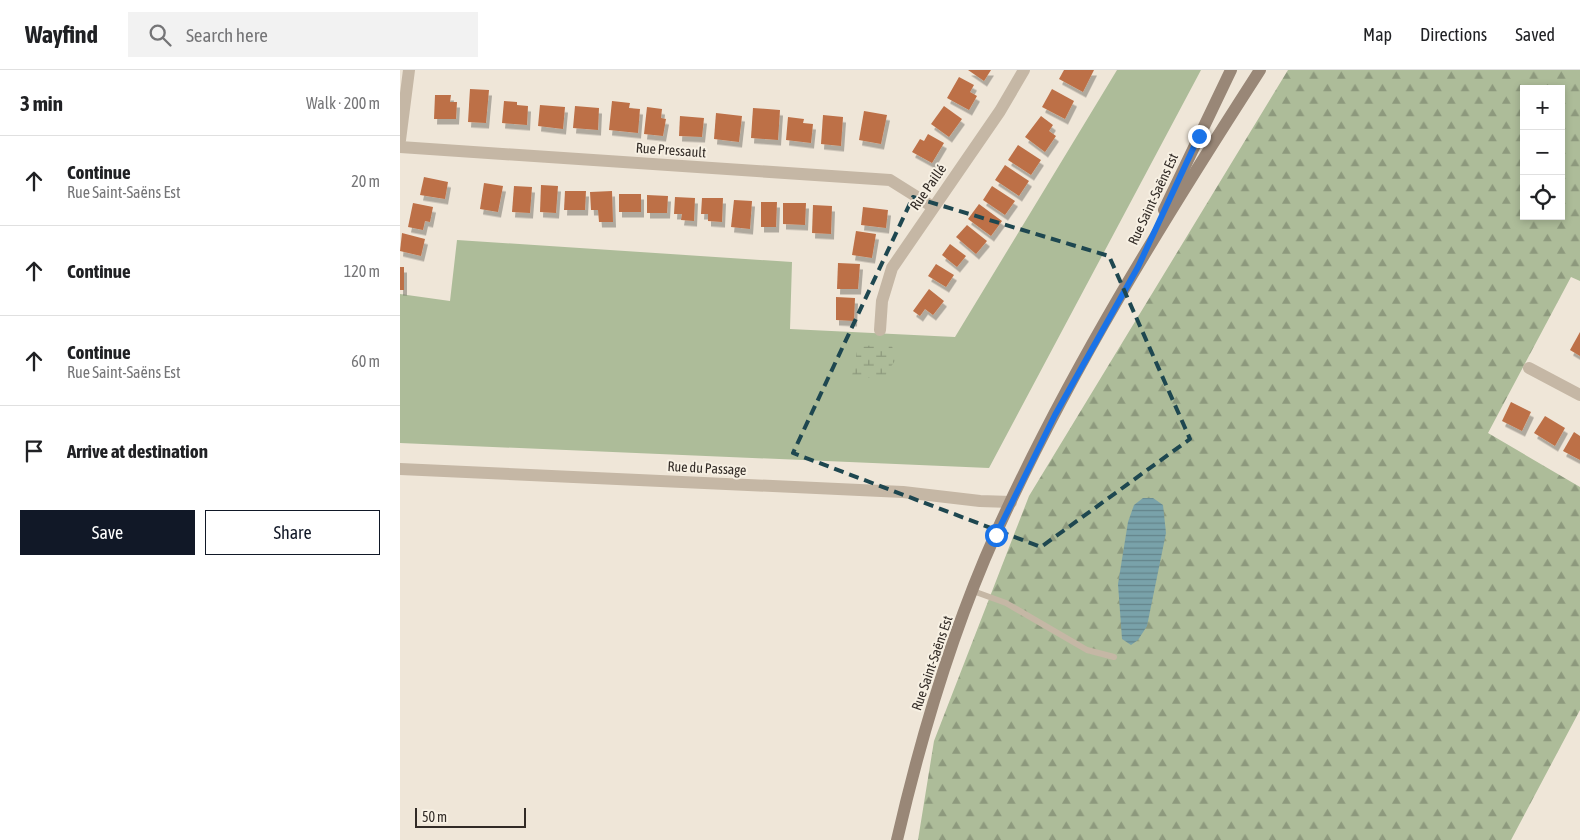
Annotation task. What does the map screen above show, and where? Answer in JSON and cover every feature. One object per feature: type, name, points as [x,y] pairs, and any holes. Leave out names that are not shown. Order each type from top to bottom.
[{"type":"main road","name":"Rue Saint-Saëns Est","points":[[1138,267],[1231,70]]},
{"type":"main road","name":"Rue Saint-Saëns Est","points":[[897,840],[925,730],[973,591],[1012,502],[1055,415],[1138,267],[1260,70]]},
{"type":"street","points":[[400,140],[410,70]]},
{"type":"street","name":"Rue Paillé","points":[[880,330],[882,301],[892,268],[1000,111],[1024,70]]},
{"type":"street","name":"Rue Pressault","points":[[400,147],[890,180],[933,206]]},
{"type":"street","points":[[1528,368],[1580,395]]},
{"type":"street","name":"Rue du Passage","points":[[400,469],[894,491],[980,501],[1012,502]]},
{"type":"lane","points":[[973,591],[1006,603],[1087,650],[1114,657]]},
{"type":"highlighted area","points":[[913,197],[1109,256],[1190,439],[1041,547],[793,453]]},
{"type":"green space","points":[[1117,70],[1201,70],[989,468],[400,443],[400,294],[450,301],[457,240],[792,262],[790,329],[955,337]]},
{"type":"green space","points":[[1288,70],[1580,70],[1580,281],[1571,277],[1488,433],[1580,487],[1580,710],[1511,840],[918,840],[934,741],[1029,496]]},
{"type":"green space","points":[[891,343],[896,359],[883,379],[852,376],[858,347]]},
{"type":"water","points":[[1143,498],[1153,498],[1163,505],[1166,533],[1147,626],[1138,640],[1131,645],[1122,639],[1118,584],[1128,522],[1134,505]]},
{"type":"building","points":[[968,70],[991,70],[984,81]]},
{"type":"building","points":[[1064,70],[1094,70],[1083,92],[1059,79]]},
{"type":"building","points":[[959,77],[974,85],[970,92],[977,96],[969,110],[947,98]]},
{"type":"building","points":[[470,89],[489,90],[486,123],[468,122]]},
{"type":"building","points":[[1052,89],[1074,101],[1065,119],[1042,107]]},
{"type":"building","points":[[435,95],[451,95],[450,102],[457,102],[456,119],[434,119]]},
{"type":"building","points":[[504,101],[517,102],[517,105],[528,106],[527,125],[502,123]]},
{"type":"building","points":[[612,101],[630,103],[629,108],[640,109],[638,133],[609,130]]},
{"type":"building","points":[[540,105],[565,107],[563,129],[538,126]]},
{"type":"building","points":[[575,106],[599,108],[598,130],[573,128]]},
{"type":"building","points":[[944,106],[962,119],[949,137],[931,124]]},
{"type":"building","points":[[647,107],[662,109],[661,118],[666,119],[663,136],[644,134]]},
{"type":"building","points":[[753,108],[780,110],[778,140],[751,138]]},
{"type":"building","points":[[864,111],[887,115],[881,144],[859,140]]},
{"type":"building","points":[[716,113],[742,116],[739,142],[714,139]]},
{"type":"building","points":[[823,115],[843,117],[841,146],[821,144]]},
{"type":"building","points":[[680,116],[704,118],[702,137],[679,136]]},
{"type":"building","points":[[1041,116],[1053,125],[1049,131],[1056,136],[1045,152],[1025,137]]},
{"type":"building","points":[[788,117],[804,119],[803,123],[813,124],[811,143],[786,140]]},
{"type":"building","points":[[928,134],[944,143],[932,163],[912,152],[920,139],[924,141]]},
{"type":"building","points":[[1018,145],[1041,160],[1031,175],[1008,160]]},
{"type":"building","points":[[1005,165],[1029,181],[1019,196],[995,180]]},
{"type":"building","points":[[424,177],[448,182],[445,199],[420,195]]},
{"type":"building","points":[[484,183],[503,186],[498,212],[480,209]]},
{"type":"building","points":[[541,185],[558,186],[556,213],[540,212]]},
{"type":"building","points":[[514,186],[532,187],[530,213],[512,212]]},
{"type":"building","points":[[992,186],[1015,201],[1005,215],[983,200]]},
{"type":"building","points":[[565,191],[586,191],[585,210],[564,210]]},
{"type":"building","points":[[612,191],[613,222],[599,222],[598,210],[591,210],[590,192]]},
{"type":"building","points":[[619,194],[641,194],[641,212],[619,212]]},
{"type":"building","points":[[647,195],[668,196],[667,213],[647,213]]},
{"type":"building","points":[[675,197],[695,198],[694,221],[681,220],[682,214],[674,214]]},
{"type":"building","points":[[702,198],[723,198],[722,222],[708,221],[708,214],[701,214]]},
{"type":"building","points":[[734,200],[752,201],[750,229],[731,227]]},
{"type":"building","points":[[761,202],[777,202],[776,227],[761,227]]},
{"type":"building","points":[[413,203],[433,207],[430,222],[425,221],[423,230],[408,227]]},
{"type":"building","points":[[783,203],[806,203],[805,225],[783,224]]},
{"type":"building","points":[[979,204],[1002,221],[991,236],[968,219]]},
{"type":"building","points":[[813,205],[832,206],[831,234],[812,233]]},
{"type":"building","points":[[863,207],[888,210],[886,228],[861,225]]},
{"type":"building","points":[[967,225],[987,241],[976,254],[956,237]]},
{"type":"building","points":[[856,231],[876,234],[872,258],[852,255]]},
{"type":"building","points":[[402,233],[425,239],[421,256],[400,251]]},
{"type":"building","points":[[950,244],[966,256],[957,267],[942,255]]},
{"type":"building","points":[[838,263],[860,264],[858,289],[837,289]]},
{"type":"building","points":[[936,264],[954,275],[946,287],[928,276]]},
{"type":"building","points":[[400,267],[404,267],[404,290],[400,290]]},
{"type":"building","points":[[929,289],[944,301],[933,315],[925,309],[920,316],[913,311]]},
{"type":"building","points":[[836,297],[855,298],[854,321],[836,320]]},
{"type":"building","points":[[1580,332],[1580,356],[1570,350]]},
{"type":"building","points":[[1511,402],[1531,412],[1522,431],[1502,421]]},
{"type":"building","points":[[1545,416],[1565,428],[1555,446],[1534,433]]},
{"type":"building","points":[[1574,432],[1580,436],[1580,460],[1563,451]]},
{"type":"route","points":[[996,535],[1055,415],[1138,267],[1199,136]]}]
